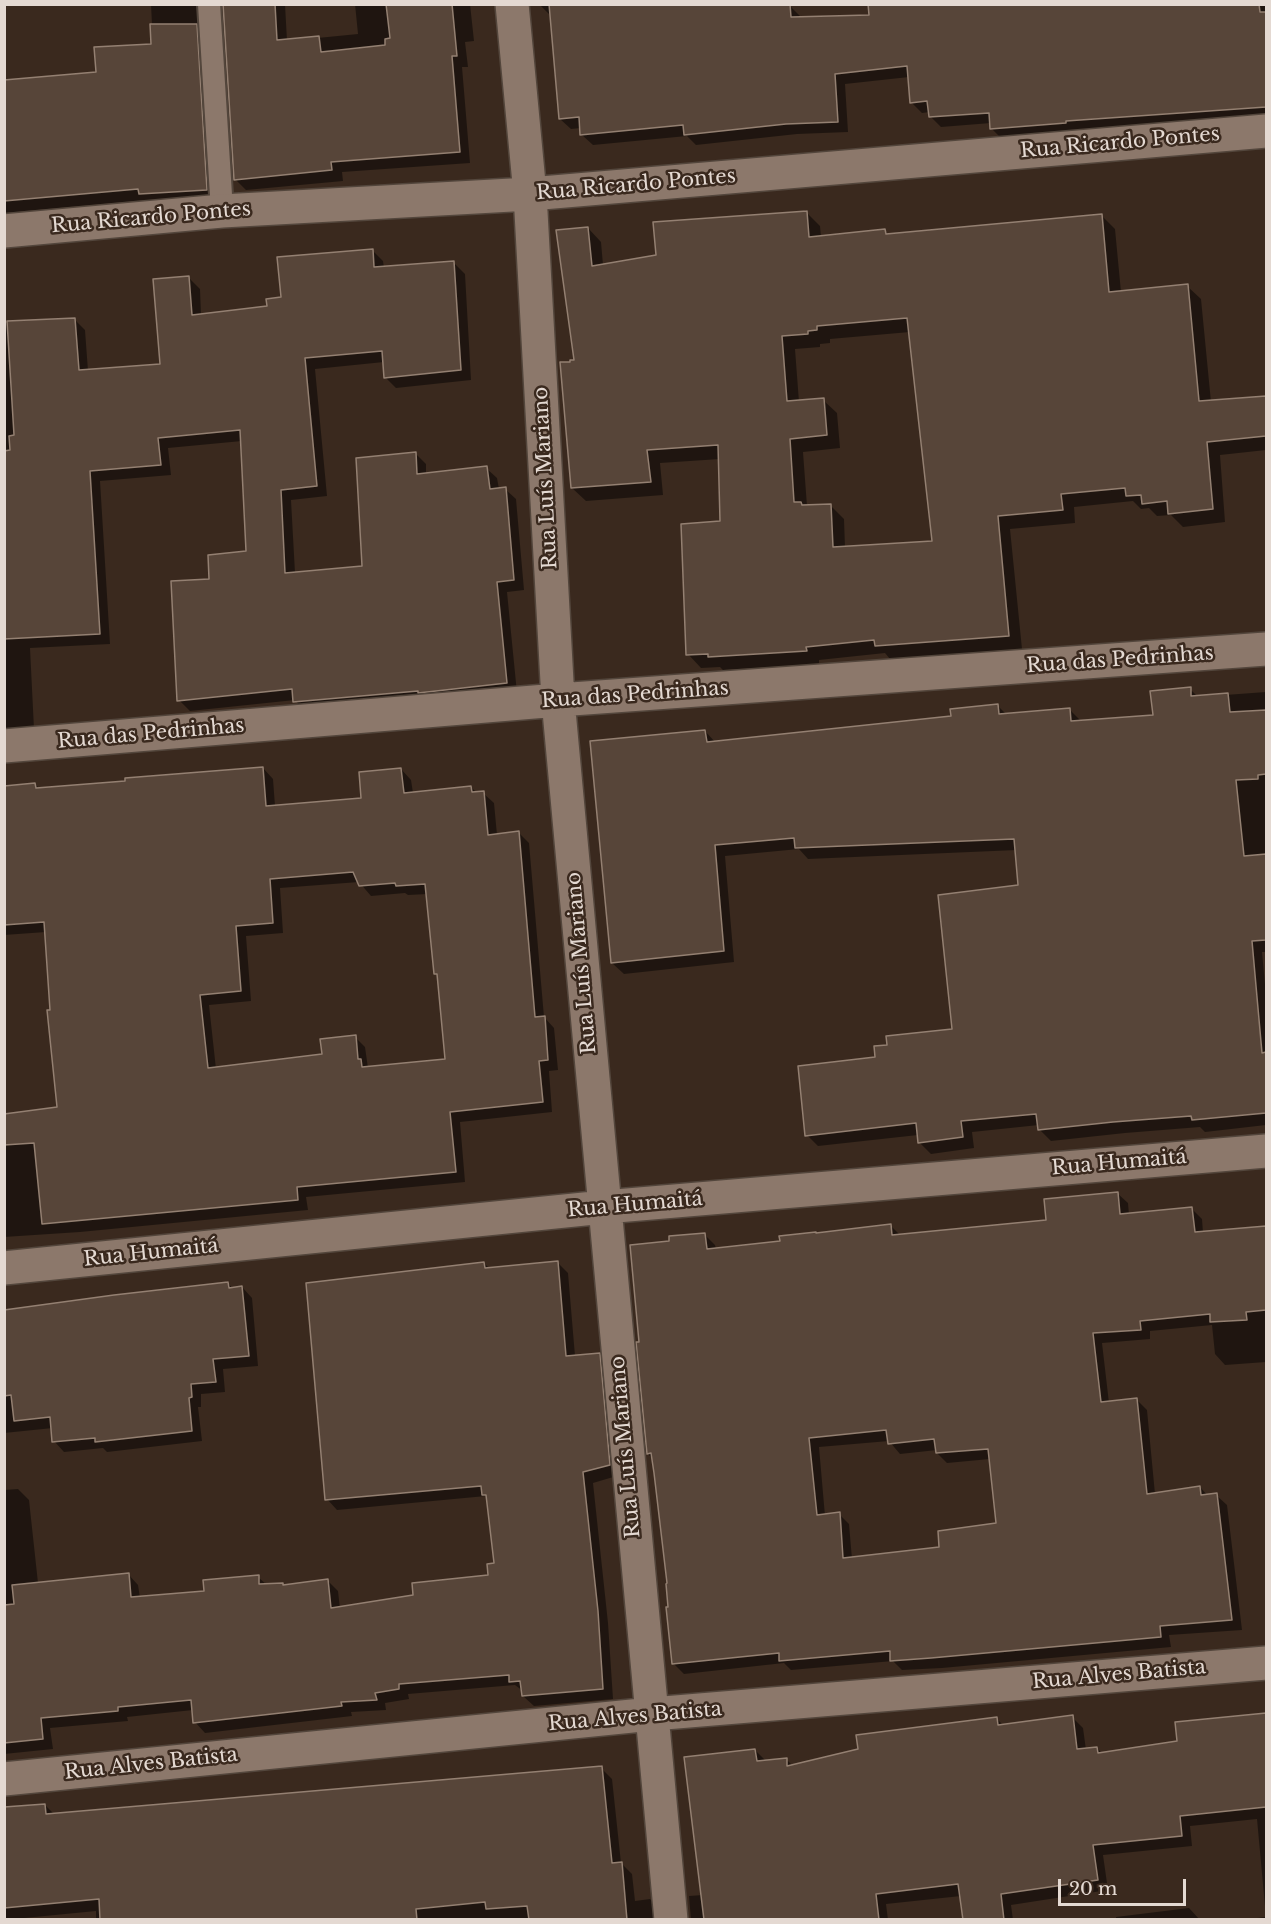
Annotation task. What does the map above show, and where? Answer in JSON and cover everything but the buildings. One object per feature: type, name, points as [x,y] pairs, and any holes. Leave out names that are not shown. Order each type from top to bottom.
[{"type":"street","name":"Rua Luís Mariano","points":[[512,4],[530,194],[558,700],[671,1920]]},
{"type":"street","name":"Rua Ricardo Pontes","points":[[4,231],[222,211],[530,194],[1266,131]]},
{"type":"street","name":"Rua das Pedrinhas","points":[[4,746],[558,700],[1266,649]]},
{"type":"street","name":"Rua Humaitá","points":[[4,1268],[604,1207],[1266,1151]]},
{"type":"street","name":"Rua Alves Batista","points":[[4,1779],[652,1714],[1266,1663]]},
{"type":"lane","points":[[209,4],[222,211]]}]
